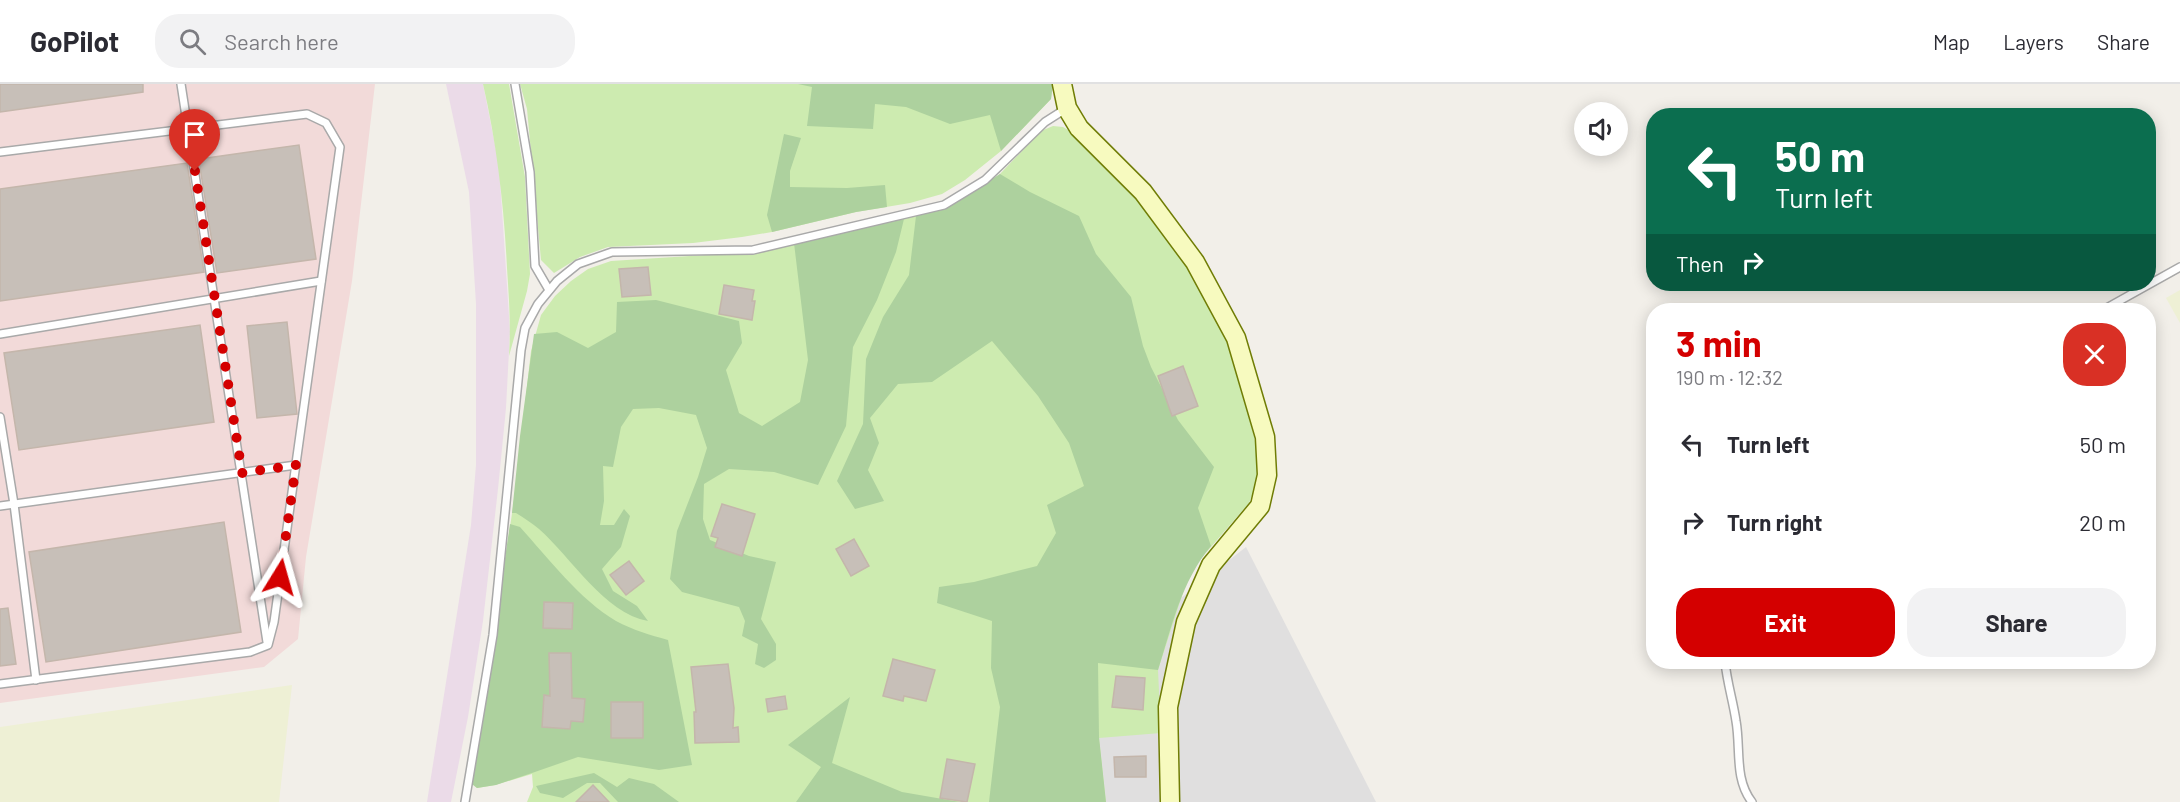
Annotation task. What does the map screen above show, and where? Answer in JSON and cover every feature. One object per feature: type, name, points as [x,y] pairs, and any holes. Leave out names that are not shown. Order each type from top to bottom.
[{"type":"street","points":[[1062,84],[1067,108],[1079,128],[1143,192],[1195,262],[1236,338],[1265,437],[1267,475],[1260,506],[1211,565],[1186,622],[1168,707],[1170,802]]},
{"type":"lane","points":[[181,84],[268,645]]},
{"type":"lane","points":[[515,84],[530,172],[535,266],[549,290]]},
{"type":"lane","points":[[465,802],[493,635],[521,350],[525,328],[538,304],[549,290],[578,264],[612,252],[753,250],[944,205],[985,180],[1045,122],[1067,108]]},
{"type":"lane","points":[[0,152],[307,114],[326,123],[339,147],[274,622],[268,645]]},
{"type":"lane","points":[[2156,280],[2180,267]]},
{"type":"lane","points":[[0,334],[321,281]]},
{"type":"lane","points":[[2116,303],[2137,291]]},
{"type":"lane","points":[[0,417],[14,504],[36,680]]},
{"type":"lane","points":[[0,506],[296,465]]},
{"type":"lane","points":[[0,684],[250,652],[268,645]]},
{"type":"lane","points":[[1726,669],[1737,723],[1740,777],[1746,794],[1752,802]]},
{"type":"shaded area","points":[[0,84],[375,84],[352,281],[306,557],[298,639],[264,667],[0,703]]},
{"type":"shaded area","points":[[446,84],[483,84],[499,165],[510,331],[506,408],[498,489],[483,621],[468,717],[451,802],[427,802],[471,525],[476,465],[476,304],[469,192]]},
{"type":"shaded area","points":[[1246,547],[1376,802],[1106,802],[1099,737],[1098,663]]},
{"type":"green space","points":[[483,84],[509,84],[525,177],[530,274],[509,356],[509,301],[502,199]]},
{"type":"green space","points":[[520,84],[1053,84],[1051,99],[1001,151],[965,180],[942,194],[910,203],[856,212],[742,237],[693,243],[608,247],[580,257],[554,273],[541,260],[527,109]]},
{"type":"green space","points":[[798,84],[1053,84],[1051,99],[1001,151],[990,115],[950,124],[906,107],[875,104],[873,129],[807,126],[812,87]]},
{"type":"green space","points":[[1053,126],[1063,127],[1073,133],[1131,189],[1168,234],[1223,325],[1259,462],[1257,483],[1249,503],[1198,562],[1186,583],[1158,670],[1161,733],[1099,738],[1106,802],[527,802],[533,787],[532,774],[477,788],[472,784],[514,500],[531,351],[541,315],[555,296],[588,269],[611,261],[753,252],[948,207],[1000,174],[1041,131]]},
{"type":"green space","points":[[784,134],[801,138],[790,171],[790,187],[847,188],[885,185],[887,207],[772,232],[767,215]]},
{"type":"green space","points":[[1000,174],[1030,192],[1079,216],[1096,254],[1131,297],[1143,346],[1151,367],[1178,420],[1214,467],[1198,508],[1211,546],[1185,589],[1158,670],[1098,663],[1099,737],[1106,802],[989,802],[1000,707],[991,668],[992,621],[937,603],[939,587],[974,582],[1037,566],[1056,533],[1047,505],[1084,486],[1069,443],[1038,396],[992,341],[932,382],[898,384],[870,418],[879,443],[868,470],[884,501],[855,509],[837,481],[863,424],[866,359],[883,317],[909,275],[916,216],[948,207]]},
{"type":"green space","points":[[904,219],[896,252],[877,300],[853,347],[846,426],[818,485],[774,472],[729,469],[704,484],[703,519],[710,540],[749,556],[776,562],[761,619],[776,644],[776,660],[764,668],[755,664],[758,644],[742,636],[745,621],[739,607],[682,592],[670,579],[677,531],[707,448],[696,415],[659,408],[633,409],[621,427],[613,467],[603,466],[604,501],[600,525],[614,525],[624,509],[630,516],[621,547],[602,569],[613,591],[637,606],[648,621],[632,616],[603,596],[539,529],[516,513],[512,513],[534,334],[557,332],[588,348],[616,332],[617,302],[656,300],[739,321],[742,343],[726,370],[739,413],[762,426],[800,402],[808,360],[794,243]]},
{"type":"green space","points":[[2180,290],[2180,323],[2166,298]]},
{"type":"green space","points":[[510,524],[520,527],[565,578],[603,612],[629,627],[668,640],[692,765],[659,770],[578,757],[496,785],[477,788],[472,784]]},
{"type":"green space","points":[[292,685],[279,802],[0,802],[0,727]]},
{"type":"green space","points":[[850,697],[832,763],[902,792],[960,802],[796,802],[821,767],[788,745]]},
{"type":"green space","points":[[594,773],[617,787],[629,778],[654,784],[679,802],[618,802],[600,783],[587,783],[563,798],[540,793],[536,786]]},
{"type":"building","points":[[0,84],[143,84],[143,92],[0,112]]},
{"type":"building","points":[[299,145],[316,259],[217,273],[200,159]]},
{"type":"building","points":[[187,163],[204,272],[0,301],[0,189]]},
{"type":"building","points":[[648,267],[651,295],[622,297],[619,269]]},
{"type":"building","points":[[724,285],[754,290],[752,320],[719,314]]},
{"type":"building","points":[[287,322],[297,414],[257,418],[247,326]]},
{"type":"building","points":[[200,325],[214,422],[19,450],[4,353]]},
{"type":"building","points":[[1183,366],[1198,406],[1172,416],[1158,376]]},
{"type":"building","points":[[722,504],[755,514],[742,556],[715,547],[718,538],[711,536]]},
{"type":"building","points":[[224,522],[241,632],[46,662],[29,552]]},
{"type":"building","points":[[854,539],[869,566],[851,576],[836,549]]},
{"type":"building","points":[[629,561],[644,581],[626,595],[610,575]]},
{"type":"building","points":[[544,602],[573,603],[572,629],[543,628]]},
{"type":"building","points":[[8,608],[16,664],[0,666],[0,609]]},
{"type":"building","points":[[549,653],[571,653],[572,698],[585,699],[583,722],[571,721],[570,729],[542,727],[544,695],[550,696]]},
{"type":"building","points":[[893,659],[935,670],[926,701],[904,696],[903,701],[883,696]]},
{"type":"building","points":[[728,664],[734,708],[733,728],[738,727],[739,742],[695,743],[694,712],[696,712],[691,667]]},
{"type":"building","points":[[1116,676],[1145,678],[1143,710],[1112,707]]},
{"type":"building","points":[[785,696],[787,709],[768,712],[766,699]]},
{"type":"building","points":[[611,702],[643,702],[643,738],[611,738]]},
{"type":"building","points":[[1146,756],[1146,777],[1115,777],[1114,757]]},
{"type":"building","points":[[947,759],[975,764],[967,802],[940,798]]},
{"type":"building","points":[[593,785],[609,802],[576,802]]},
{"type":"route","points":[[195,171],[242,473],[296,465],[280,577]]}]
